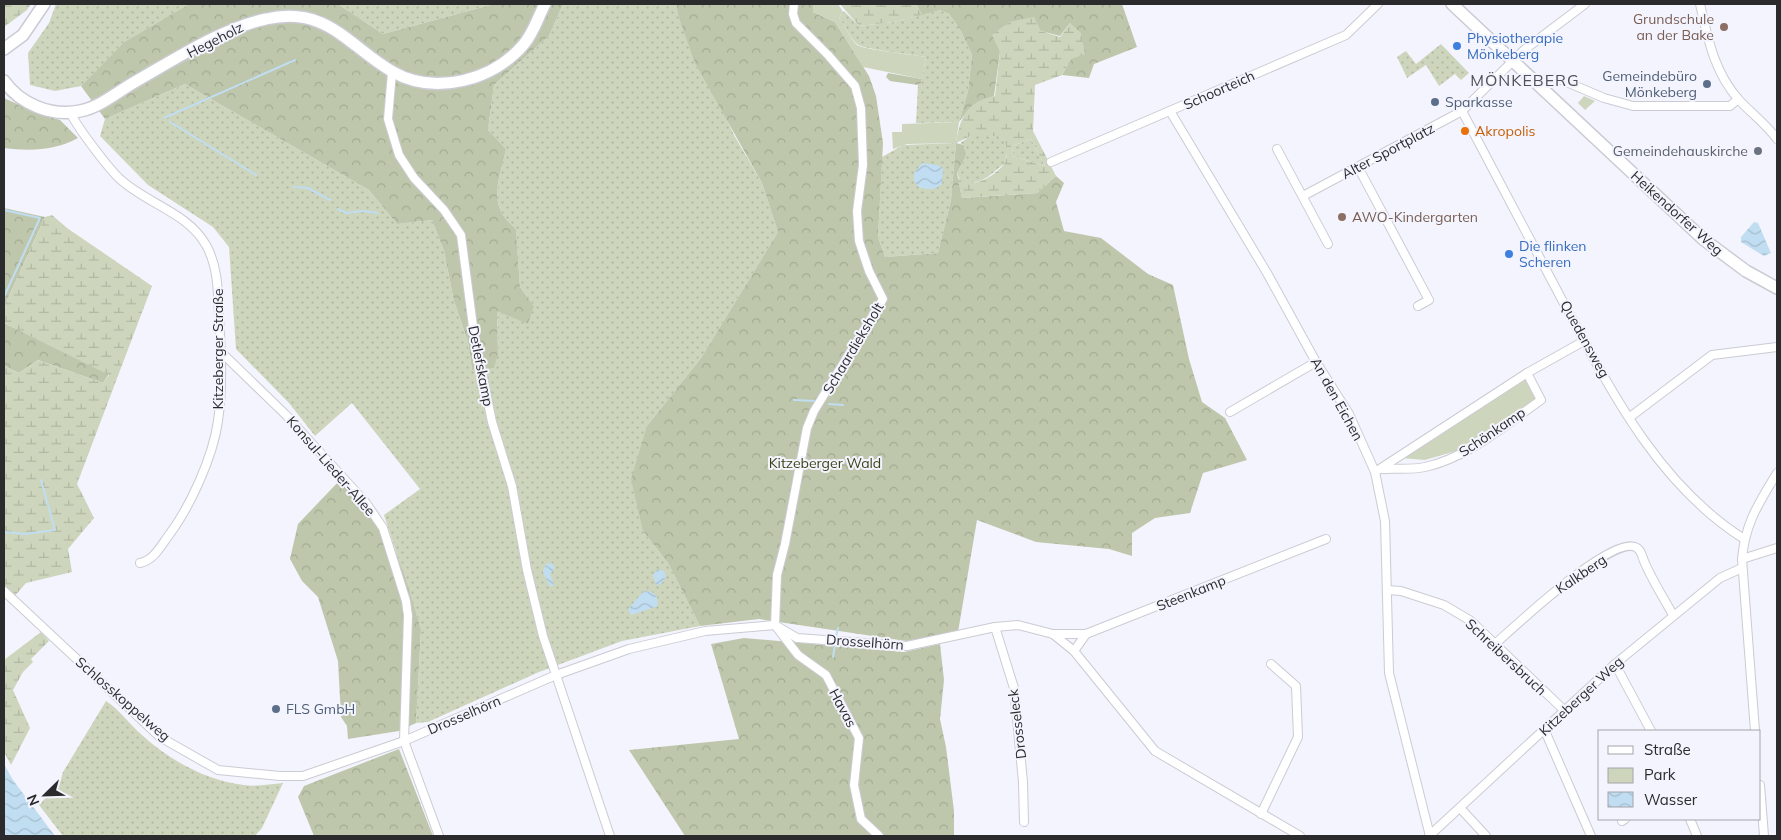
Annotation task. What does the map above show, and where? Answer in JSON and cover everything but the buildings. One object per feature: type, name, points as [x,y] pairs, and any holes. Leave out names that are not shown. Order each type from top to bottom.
[{"type":"street","points":[[4,49],[24,35],[44,4]]},
{"type":"street","name":"Hegeholz","points":[[4,80],[14,95],[24,101],[42,109],[70,112],[101,103],[229,31],[268,18],[299,18],[332,28],[392,72],[404,77],[440,84],[477,77],[496,68],[524,45],[531,35],[545,4]]},
{"type":"street","name":"Schaardieksholt","points":[[775,625],[777,575],[785,544],[807,428],[814,411],[883,299],[869,270],[859,241],[857,211],[863,166],[861,108],[855,86],[796,23],[793,14],[794,4]]},
{"type":"street","name":"Schoorteich","points":[[1051,162],[1346,35],[1378,4]]},
{"type":"street","name":"Heikendorfer Weg","points":[[1452,4],[1709,244],[1746,271],[1777,288]]},
{"type":"street","name":"Alter Sportplatz","points":[[1303,196],[1462,110],[1514,62],[1524,50],[1585,4]]},
{"type":"street","points":[[1700,4],[1706,34],[1716,65],[1738,99],[1777,139]]},
{"type":"street","name":"Detlefskamp","points":[[392,72],[388,119],[399,155],[414,178],[444,210],[461,235],[474,334],[488,402],[512,486],[527,570],[542,636],[556,675]]},
{"type":"street","points":[[1538,85],[1549,78],[1557,78],[1604,98],[1632,106],[1730,106],[1738,99]]},
{"type":"street","name":"Quedensweg","points":[[1462,110],[1584,341],[1661,465],[1675,482],[1698,503],[1744,539]]},
{"type":"street","name":"An den Eichen","points":[[1170,111],[1267,273],[1316,362],[1349,414],[1379,470],[1385,521],[1389,673],[1430,836]]},
{"type":"street","name":"Kitzeberger Straße","points":[[70,112],[120,179],[190,224],[211,254],[217,281],[221,352],[218,421],[196,488],[174,528],[159,549],[147,562],[140,563]]},
{"type":"street","points":[[1277,149],[1328,244]]},
{"type":"street","points":[[1358,167],[1429,300],[1418,306]]},
{"type":"street","points":[[1379,470],[1527,373],[1584,341]]},
{"type":"street","points":[[1630,417],[1712,355],[1777,347]]},
{"type":"street","name":"Konsul-Lieder-Allee","points":[[221,352],[292,422],[366,502],[383,528],[406,601],[408,616],[404,741],[439,836]]},
{"type":"street","points":[[1230,412],[1316,362]]},
{"type":"street","name":"Schönkamp","points":[[1379,470],[1423,468],[1457,457],[1496,432],[1540,400],[1527,373]]},
{"type":"street","points":[[1756,730],[1742,559],[1744,539],[1753,512],[1777,473]]},
{"type":"street","name":"Steenkamp","points":[[1053,634],[1086,634],[1326,539]]},
{"type":"street","name":"Kalkberg","points":[[1495,644],[1542,600],[1590,564],[1626,546],[1634,546],[1639,549],[1649,574],[1673,615]]},
{"type":"street","points":[[1742,559],[1777,548]]},
{"type":"street","name":"Kitzeberger Weg","points":[[1430,836],[1616,664],[1673,615],[1720,578],[1742,568]]},
{"type":"street","name":"Schreibersbruch","points":[[1387,590],[1401,591],[1444,605],[1471,620],[1566,712]]},
{"type":"street","name":"Schlosskoppelweg","points":[[4,591],[160,737],[218,770],[253,774],[303,776],[404,741]]},
{"type":"street","name":"Drosselhörn","points":[[404,741],[556,675],[629,649],[705,632],[775,625],[797,638],[907,646],[995,627],[1018,625],[1053,634],[1074,651],[1156,751],[1300,836]]},
{"type":"street","name":"Havas","points":[[775,625],[798,655],[826,676],[859,738],[854,785],[861,819],[879,836]]},
{"type":"street","name":"Drosseleck","points":[[995,627],[1014,688],[1023,782],[1024,822]]},
{"type":"street","points":[[1074,651],[1086,634]]},
{"type":"street","points":[[1261,814],[1298,737],[1296,686],[1271,664]]},
{"type":"street","points":[[1616,664],[1650,730]]},
{"type":"street","points":[[556,675],[610,836]]},
{"type":"street","points":[[1545,731],[1592,836]]},
{"type":"street","points":[[1761,798],[1764,836]]},
{"type":"street","points":[[1461,809],[1486,836]]},
{"type":"street","points":[[1690,820],[1697,836]]},
{"type":"green space","points":[[4,4],[31,4],[27,10],[4,27]]},
{"type":"green space","points":[[56,4],[189,4],[124,42],[81,86],[55,91],[30,85],[28,53],[49,23]]},
{"type":"green space","points":[[189,4],[338,4],[383,34],[494,4],[563,4],[549,36],[494,85],[488,130],[506,149],[498,183],[498,202],[507,220],[516,229],[520,287],[534,306],[528,324],[497,311],[498,353],[494,368],[472,370],[468,342],[454,301],[444,251],[432,220],[397,224],[369,190],[185,84],[105,119],[81,86],[124,42]]},
{"type":"green space","points":[[338,4],[494,4],[383,34]]},
{"type":"green space","points":[[563,4],[676,4],[678,15],[734,135],[762,183],[778,232],[701,358],[647,426],[643,531],[668,563],[700,626],[622,641],[539,672],[428,722],[416,723],[421,629],[384,515],[420,489],[352,403],[315,436],[289,403],[236,349],[229,247],[213,227],[148,185],[100,136],[105,119],[185,84],[369,190],[397,224],[432,220],[444,251],[454,301],[468,342],[472,370],[498,353],[497,311],[534,306],[520,287],[516,229],[501,211],[498,202],[498,183],[506,149],[488,130],[494,85],[549,36]]},
{"type":"green space","name":"Kitzeberger Wald","points":[[676,4],[813,4],[813,12],[835,22],[869,76],[876,96],[883,143],[878,237],[885,257],[938,253],[951,200],[956,143],[964,145],[966,156],[957,173],[962,198],[1037,193],[1056,176],[1064,183],[1056,202],[1064,231],[1101,238],[1148,274],[1173,285],[1189,359],[1202,402],[1225,418],[1247,460],[1203,473],[1190,513],[1155,518],[1132,533],[1132,556],[1109,549],[1036,542],[977,520],[958,632],[906,641],[759,619],[700,626],[668,563],[643,531],[631,479],[647,426],[701,358],[778,232],[762,183],[695,63]]},
{"type":"green space","points":[[813,4],[838,4],[843,12],[839,18],[852,39],[861,47],[926,57],[922,79],[863,67],[835,22],[813,12]]},
{"type":"green space","points":[[840,4],[916,4],[922,15],[894,22],[859,26]]},
{"type":"green space","points":[[916,4],[1122,4],[1137,47],[1094,64],[1089,78],[1062,75],[1071,59],[1070,23],[1060,36],[1041,31],[1000,52],[994,96],[969,109],[959,122],[968,91],[972,55],[960,29],[949,14],[940,10],[922,15]]},
{"type":"green space","points":[[940,10],[949,14],[960,29],[972,55],[968,91],[959,122],[916,123],[918,85],[921,83],[926,57],[861,46],[852,39],[839,18],[844,11],[859,26],[894,22]]},
{"type":"green space","points":[[1034,17],[1041,31],[1060,37],[1070,23],[1081,33],[1085,54],[1071,59],[1062,75],[1035,85],[1033,131],[1056,176],[1037,193],[962,198],[957,176],[962,181],[968,183],[981,181],[1000,169],[1006,159],[1007,149],[1005,141],[999,136],[971,136],[956,143],[960,125],[966,112],[971,106],[985,98],[995,96],[1000,52],[992,35],[1009,22]],"holes":[[[1031,139],[1045,166],[1013,156],[1012,146]]]},
{"type":"green space","points":[[1441,44],[1469,73],[1461,80],[1455,74],[1439,86],[1426,65],[1407,78],[1397,57],[1406,51],[1416,64]]},
{"type":"green space","points":[[888,73],[922,79],[918,85],[890,81],[886,77]]},
{"type":"green space","points":[[1584,96],[1595,101],[1585,110],[1578,103]]},
{"type":"green space","points":[[4,98],[39,114],[60,120],[78,138],[51,148],[23,150],[4,148]]},
{"type":"green space","points":[[959,122],[956,143],[907,144],[893,149],[892,132],[902,132],[902,124]]},
{"type":"green space","points":[[971,136],[999,136],[1006,141],[1008,148],[1005,163],[980,181],[968,183],[961,182],[957,173],[966,156],[964,145],[960,143]]},
{"type":"green space","points":[[1031,139],[1045,166],[1013,156],[1012,146]]},
{"type":"green space","points":[[956,143],[951,200],[938,253],[885,257],[878,237],[882,157],[903,145]]},
{"type":"green space","points":[[4,208],[45,217],[4,307]]},
{"type":"green space","points":[[52,215],[67,228],[152,286],[77,484],[94,518],[68,549],[72,572],[26,583],[13,598],[4,591],[4,366],[19,373],[38,360],[103,383],[109,375],[4,323],[4,307],[45,217]]},
{"type":"green space","points":[[4,323],[109,374],[103,383],[38,360],[19,373],[4,366]]},
{"type":"green space","points":[[1526,379],[1537,398],[1456,451],[1425,460],[1401,458]]},
{"type":"green space","points":[[339,481],[388,532],[404,574],[421,629],[416,723],[399,731],[348,739],[347,726],[341,717],[338,661],[318,597],[302,581],[290,559],[298,524]]},
{"type":"green space","points":[[41,632],[49,641],[31,659],[33,662],[23,672],[13,690],[30,728],[11,765],[4,752],[4,660]]},
{"type":"green space","points":[[744,638],[904,652],[940,644],[944,680],[940,719],[946,747],[954,811],[954,836],[685,836],[629,750],[739,739],[711,644]]},
{"type":"green space","points":[[106,701],[137,731],[164,753],[189,768],[230,783],[258,786],[283,783],[262,828],[255,836],[63,836],[39,805],[51,792]]},
{"type":"green space","points":[[399,749],[433,836],[314,836],[298,797],[304,786]]},
{"type":"water","points":[[922,163],[938,165],[943,168],[942,184],[934,189],[920,188],[914,181],[914,173]]},
{"type":"water","points":[[1754,222],[1758,223],[1771,253],[1764,256],[1741,242],[1741,237]]},
{"type":"water","points":[[552,563],[555,568],[550,574],[554,585],[550,587],[543,572],[546,564]]},
{"type":"water","points":[[658,569],[664,571],[666,577],[661,584],[656,585],[653,575]]},
{"type":"water","points":[[644,591],[652,592],[657,597],[658,606],[631,615],[628,609]]},
{"type":"water","points":[[4,764],[13,780],[55,836],[4,836]]},
{"type":"waterway","points":[[164,118],[295,60]]},
{"type":"waterway","points":[[170,122],[256,175]]},
{"type":"waterway","points":[[294,187],[308,188],[330,200]]},
{"type":"waterway","points":[[338,209],[346,213],[363,211],[377,213]]},
{"type":"waterway","points":[[4,210],[40,218],[4,297]]},
{"type":"waterway","points":[[794,400],[815,401]]},
{"type":"waterway","points":[[829,404],[843,405]]},
{"type":"waterway","points":[[4,532],[25,534],[55,530],[41,480]]},
{"type":"waterway","points":[[836,637],[838,628]]},
{"type":"waterway","points":[[833,657],[835,645]]},
{"type":"place","name":"Grundschule an der Bake","points":[[1724,27]]},
{"type":"place","name":"Physiotherapie Mönkeberg","points":[[1457,46]]},
{"type":"place","name":"Gemeindebüro Mönkeberg","points":[[1707,84]]},
{"type":"place","name":"Sparkasse","points":[[1435,102]]},
{"type":"place","name":"Akropolis","points":[[1465,131]]},
{"type":"place","name":"Gemeindehauskirche","points":[[1758,151]]},
{"type":"place","name":"AWO-Kindergarten","points":[[1342,217]]},
{"type":"place","name":"Die flinken Scheren","points":[[1509,254]]},
{"type":"place","name":"FLS GmbH","points":[[276,709]]},
{"type":"district","name":"MÖNKEBERG","points":[[1525,80]]}]
